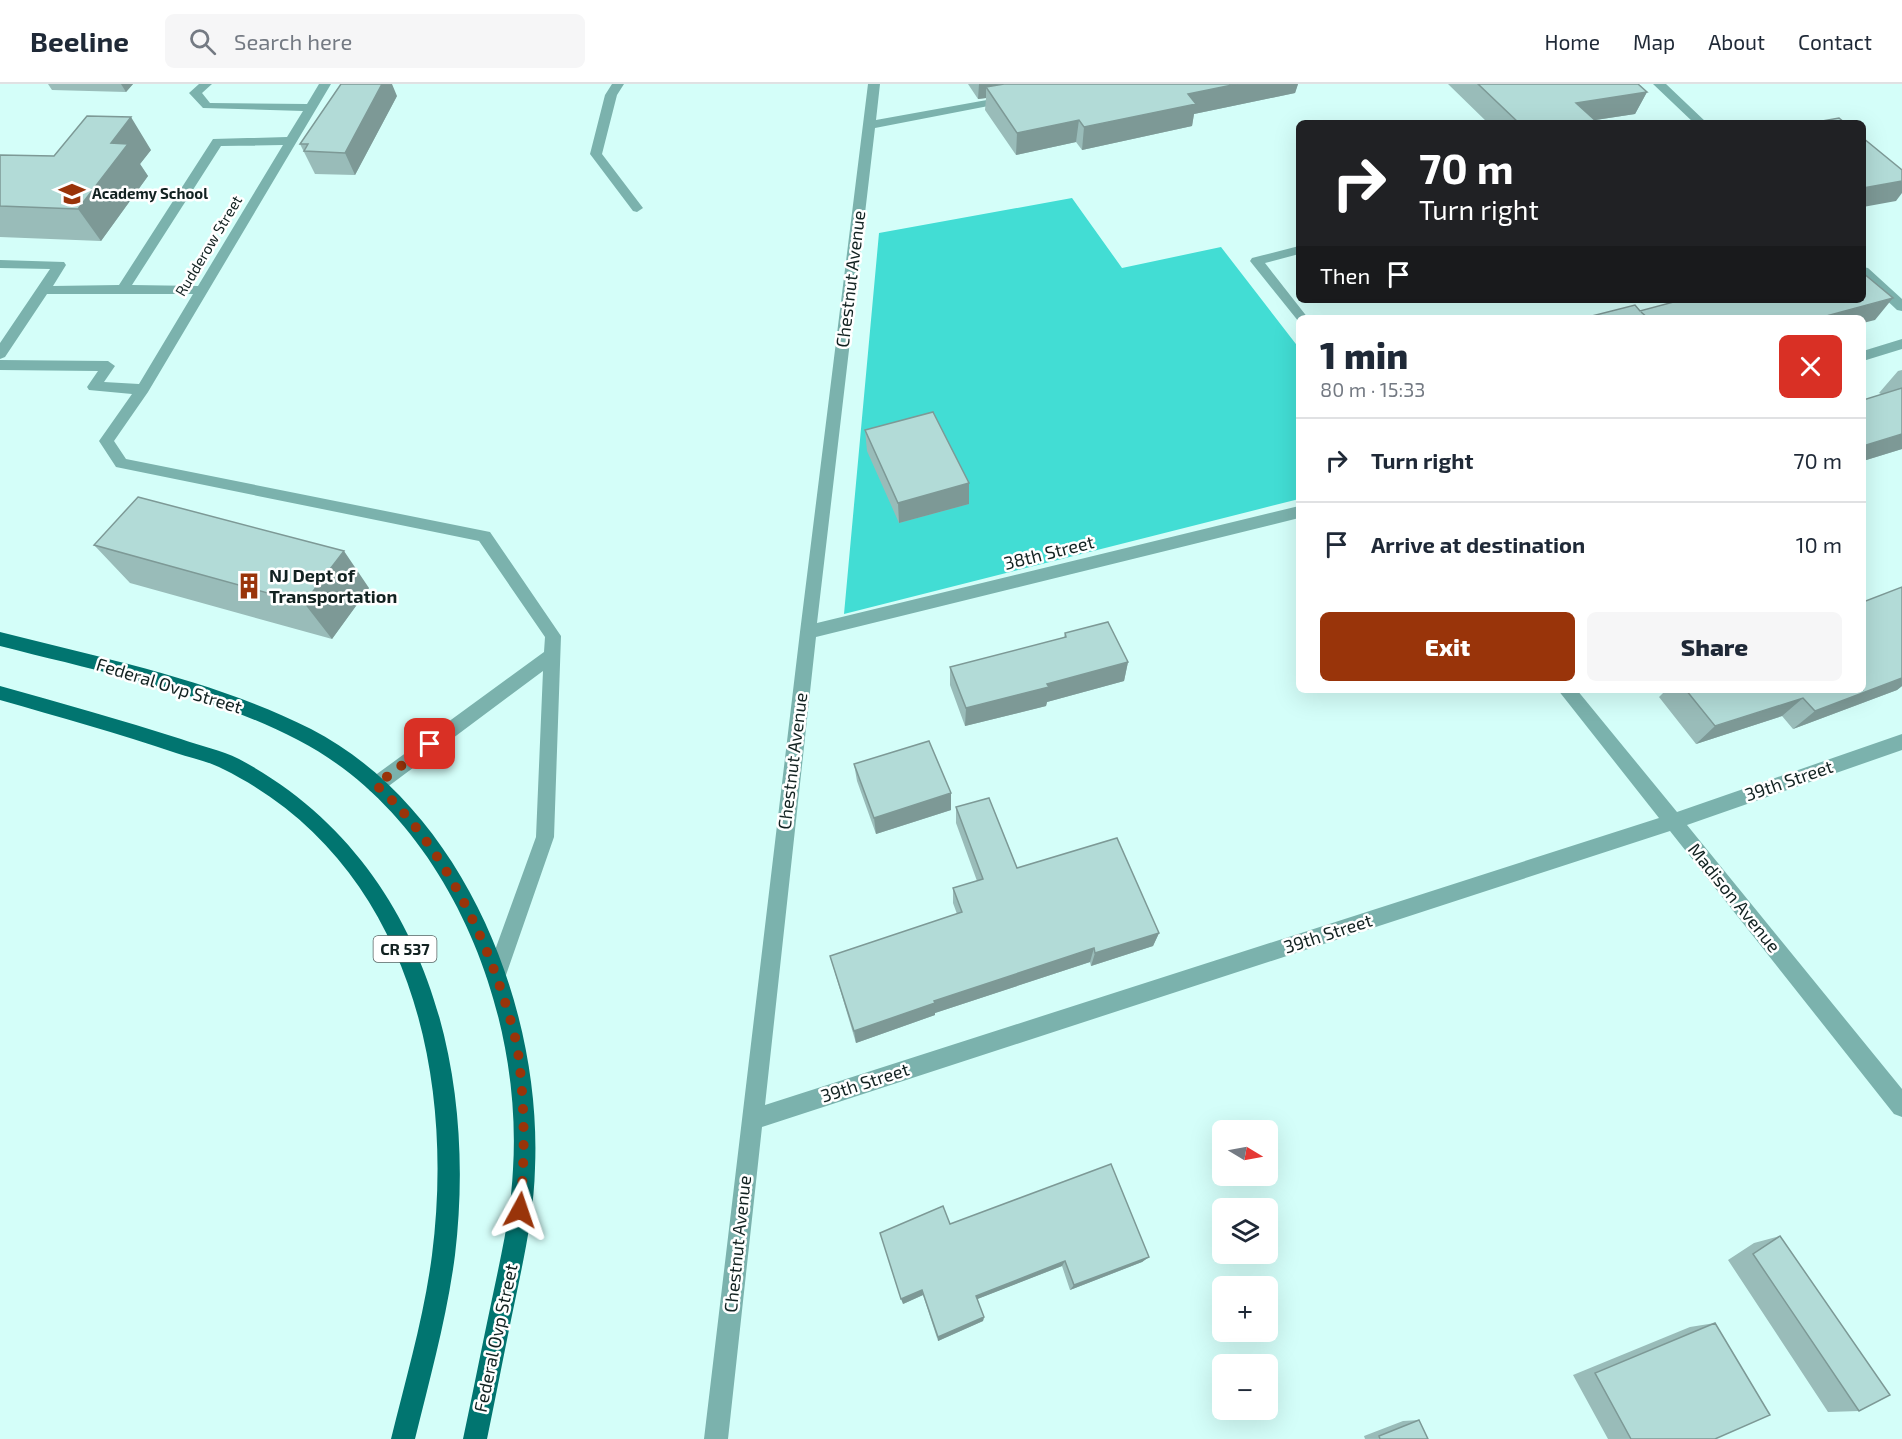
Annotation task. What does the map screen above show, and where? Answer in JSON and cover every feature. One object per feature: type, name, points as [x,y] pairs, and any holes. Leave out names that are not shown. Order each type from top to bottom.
[{"type":"main road","name":"Federal Ovp Street","points":[[0,639],[194,690],[252,711],[306,735],[352,762],[387,794],[428,845],[452,880],[479,931],[496,975],[519,1058],[525,1150],[519,1230],[475,1439]]},
{"type":"main road","name":"CR 537","points":[[0,693],[154,738],[228,763],[259,780],[309,816],[375,891],[394,924],[411,961],[429,1012],[440,1063],[448,1171],[446,1229],[434,1306],[403,1439]]},
{"type":"street","points":[[206,84],[195,93],[207,106],[311,108]]},
{"type":"street","name":"Rudderow Street","points":[[326,84],[143,389],[106,441],[121,463],[484,536],[553,636],[552,655]]},
{"type":"street","points":[[618,84],[612,95],[596,154],[637,208]]},
{"type":"street","name":"Chestnut Avenue","points":[[716,1439],[808,632],[874,84]]},
{"type":"street","points":[[1659,84],[1698,120]]},
{"type":"street","points":[[870,125],[1023,97]]},
{"type":"street","points":[[123,289],[217,142],[291,141]]},
{"type":"street","points":[[1296,251],[1257,261],[1299,315]]},
{"type":"street","points":[[0,264],[59,265],[0,354]]},
{"type":"street","points":[[1866,274],[1902,307]]},
{"type":"street","points":[[43,290],[202,290]]},
{"type":"street","points":[[1866,355],[1902,344]]},
{"type":"street","points":[[0,365],[108,366],[94,387],[143,389]]},
{"type":"street","name":"38th Street","points":[[808,632],[1296,513]]},
{"type":"street","points":[[376,785],[552,655]]},
{"type":"street","points":[[496,975],[545,837],[552,655]]},
{"type":"street","name":"Madison Avenue","points":[[1569,693],[1902,1106]]},
{"type":"street","name":"39th Street","points":[[752,1120],[1673,822],[1902,741]]},
{"type":"shaded area","points":[[1072,198],[1122,268],[1221,247],[1296,344],[1296,500],[844,614],[879,233]]},
{"type":"building","points":[[341,84],[382,84],[345,153],[304,151],[308,144],[300,144]]},
{"type":"building","points":[[1004,84],[1237,84],[1188,94],[1196,104],[1084,127],[1079,120],[1017,133],[986,87]]},
{"type":"building","points":[[1478,84],[1638,84],[1647,92],[1576,103],[1595,120],[1516,120]]},
{"type":"building","points":[[87,116],[131,117],[111,143],[128,144],[78,209],[0,206],[0,155],[54,156]]},
{"type":"building","points":[[1866,140],[1902,170],[1902,181],[1866,187]]},
{"type":"building","points":[[1866,276],[1893,298],[1830,315],[1596,315],[1635,305],[1640,311],[1670,303],[1866,303]]},
{"type":"building","points":[[1902,388],[1902,434],[1866,445],[1866,399]]},
{"type":"building","points":[[933,412],[969,483],[898,503],[865,430]]},
{"type":"building","points":[[138,497],[344,551],[304,603],[94,545]]},
{"type":"building","points":[[1902,587],[1902,678],[1866,692],[1866,601]]},
{"type":"building","points":[[1108,622],[1128,662],[1047,684],[1049,687],[966,708],[950,667],[1066,637],[1065,633]]},
{"type":"building","points":[[1688,693],[1862,693],[1815,711],[1803,698],[1715,726]]},
{"type":"building","points":[[929,741],[951,793],[874,818],[854,764]]},
{"type":"building","points":[[989,798],[1017,868],[1117,838],[1159,933],[1095,953],[1094,948],[934,1001],[935,1003],[854,1031],[830,956],[962,912],[953,888],[983,879],[956,807]]},
{"type":"building","points":[[1111,1164],[1149,1257],[1074,1285],[1065,1261],[976,1296],[984,1317],[938,1337],[922,1290],[901,1299],[880,1233],[943,1206],[950,1224]]},
{"type":"building","points":[[1780,1236],[1890,1395],[1859,1411],[1753,1254]]},
{"type":"building","points":[[1715,1323],[1770,1415],[1715,1439],[1631,1439],[1595,1373]]},
{"type":"building","points":[[1419,1420],[1428,1439],[1380,1439],[1379,1436]]},
{"type":"place","name":"Academy School","points":[[72,194]]},
{"type":"place","name":"NJ Dept of Transportation","points":[[249,586]]},
{"type":"route","points":[[430,744],[376,785],[387,794],[428,845],[452,880],[479,931],[496,975],[519,1058],[525,1150],[520,1210]]}]
